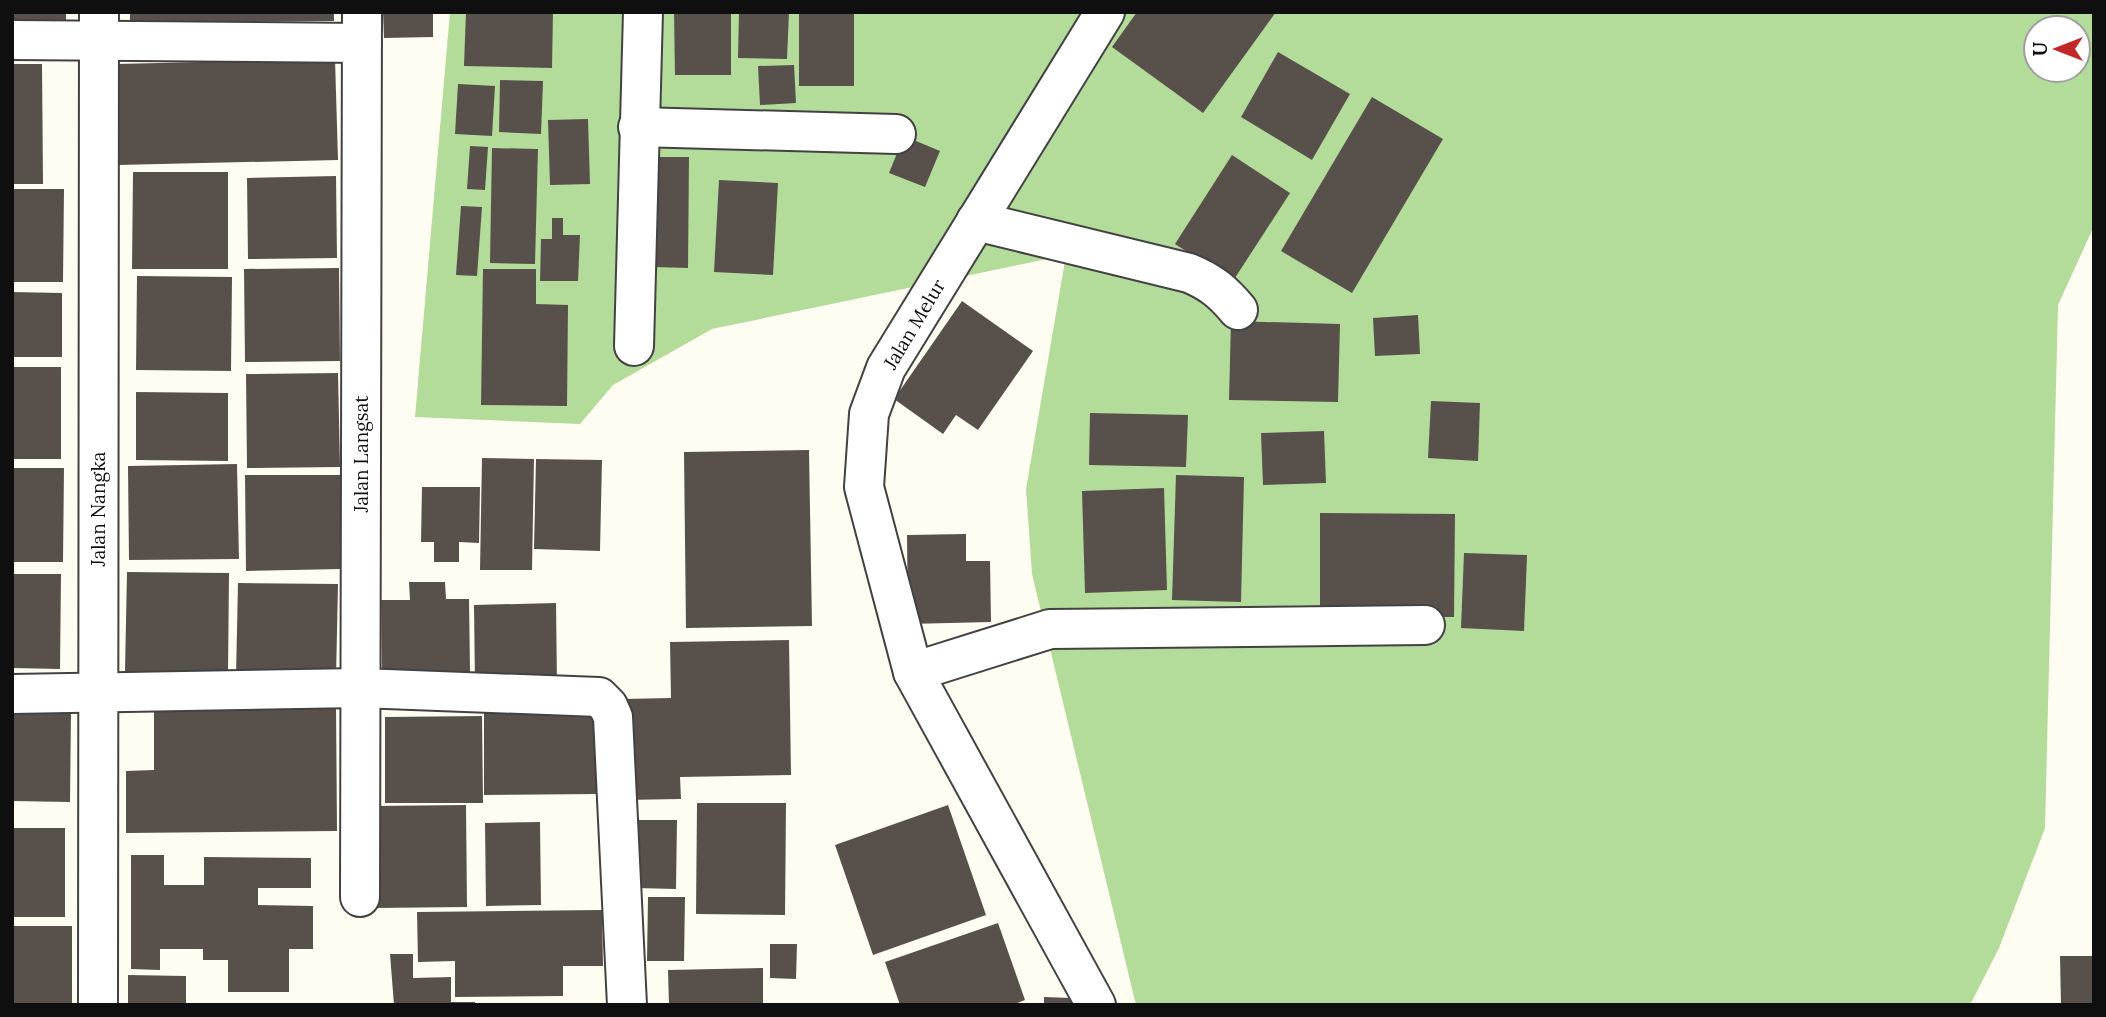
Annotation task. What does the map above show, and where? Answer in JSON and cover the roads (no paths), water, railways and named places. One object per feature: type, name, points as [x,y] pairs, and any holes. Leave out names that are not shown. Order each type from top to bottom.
[{"type":"street","points":[[634,346],[643,12]]},
{"type":"street","name":"Jalan Melur","points":[[1096,1005],[913,672],[864,486],[869,414],[886,368],[1105,12]]},
{"type":"street","points":[[12,40],[99,26],[362,28]]},
{"type":"street","name":"Jalan Nangka","points":[[98,1005],[99,26]]},
{"type":"street","name":"Jalan Langsat","points":[[360,897],[362,28]]},
{"type":"street","points":[[638,127],[896,134]]},
{"type":"street","points":[[975,221],[1189,273],[1209,281],[1223,292],[1238,310]]},
{"type":"street","points":[[913,672],[1050,629],[1425,625]]},
{"type":"street","points":[[12,694],[360,688],[599,697],[608,705],[613,717],[627,1005]]}]
